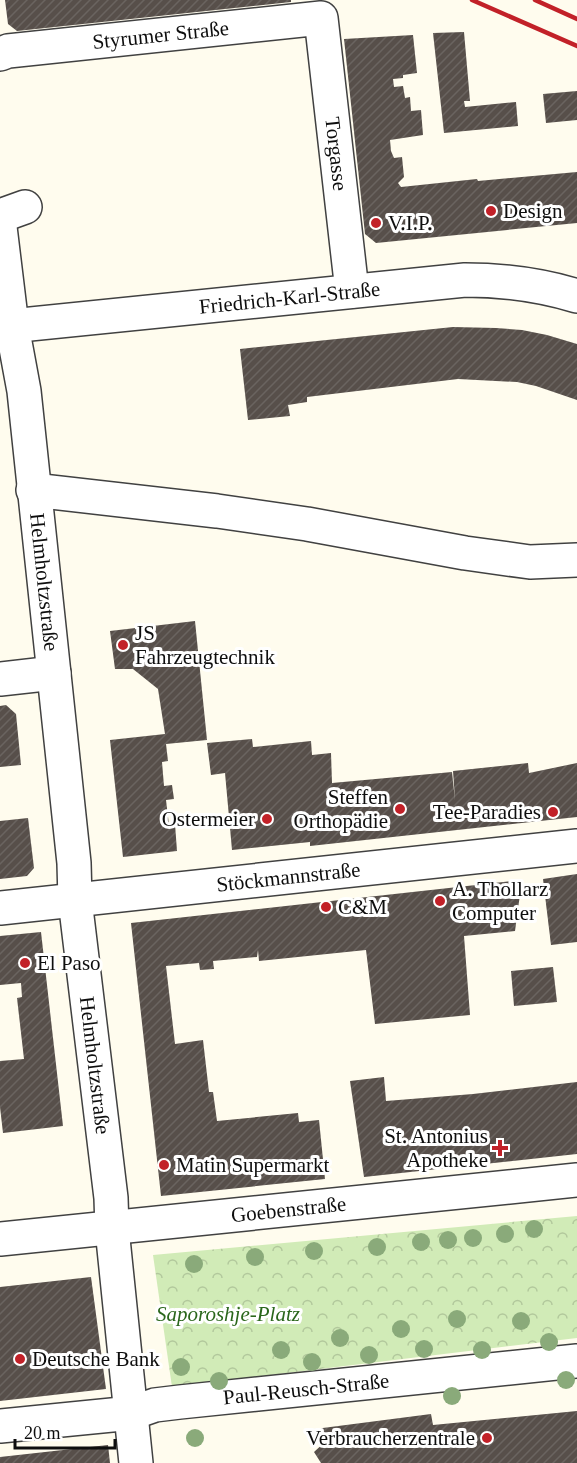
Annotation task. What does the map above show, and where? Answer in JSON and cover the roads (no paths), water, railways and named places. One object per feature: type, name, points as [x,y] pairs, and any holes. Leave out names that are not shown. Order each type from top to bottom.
[{"type":"street","name":"Styrumer Straße","points":[[0,54],[8,51],[321,18]]},
{"type":"street","name":"Torgasse","points":[[321,18],[352,291]]},
{"type":"street","name":"Helmholtzstraße","points":[[0,227],[6,327],[24,391],[74,863],[75,900],[111,1198],[112,1229],[136,1463]]},
{"type":"street","name":"Friedrich-Karl-Straße","points":[[6,327],[437,282],[490,280],[528,285],[577,296]]},
{"type":"street","name":"Helmholtzstraße","points":[[33,489],[308,524],[465,553],[530,562],[577,560]]},
{"type":"street","points":[[0,679],[54,673]]},
{"type":"street","name":"Stöckmannstraße","points":[[0,908],[577,846]]},
{"type":"street","name":"Goebenstraße","points":[[0,1239],[577,1180]]},
{"type":"street","name":"Paul-Reusch-Straße","points":[[0,1426],[132,1413],[155,1405],[180,1402],[577,1361]]},
{"type":"railway","points":[[472,0],[577,46]]},
{"type":"railway","points":[[535,0],[577,19]]},
{"type":"place","name":"Design","points":[[491,211]]},
{"type":"place","name":"V.I.P.","points":[[376,223]]},
{"type":"place","name":"JS Fahrzeugtechnik","points":[[123,645]]},
{"type":"place","name":"Steffen Orthopädie","points":[[400,809]]},
{"type":"place","name":"Tee-Paradies","points":[[553,812]]},
{"type":"place","name":"Ostermeier","points":[[267,819]]},
{"type":"place","name":"A. Thollarz Computer","points":[[440,901]]},
{"type":"place","name":"C&M","points":[[326,907]]},
{"type":"place","name":"El Paso","points":[[25,963]]},
{"type":"place","name":"St. Antonius Apotheke","points":[[500,1148]]},
{"type":"place","name":"Matin Supermarkt","points":[[164,1165]]},
{"type":"place","name":"Deutsche Bank","points":[[20,1359]]},
{"type":"place","name":"Verbraucherzentrale","points":[[487,1438]]},
{"type":"park label","name":"Saporoshje-Platz","points":[[228,1314]]}]
